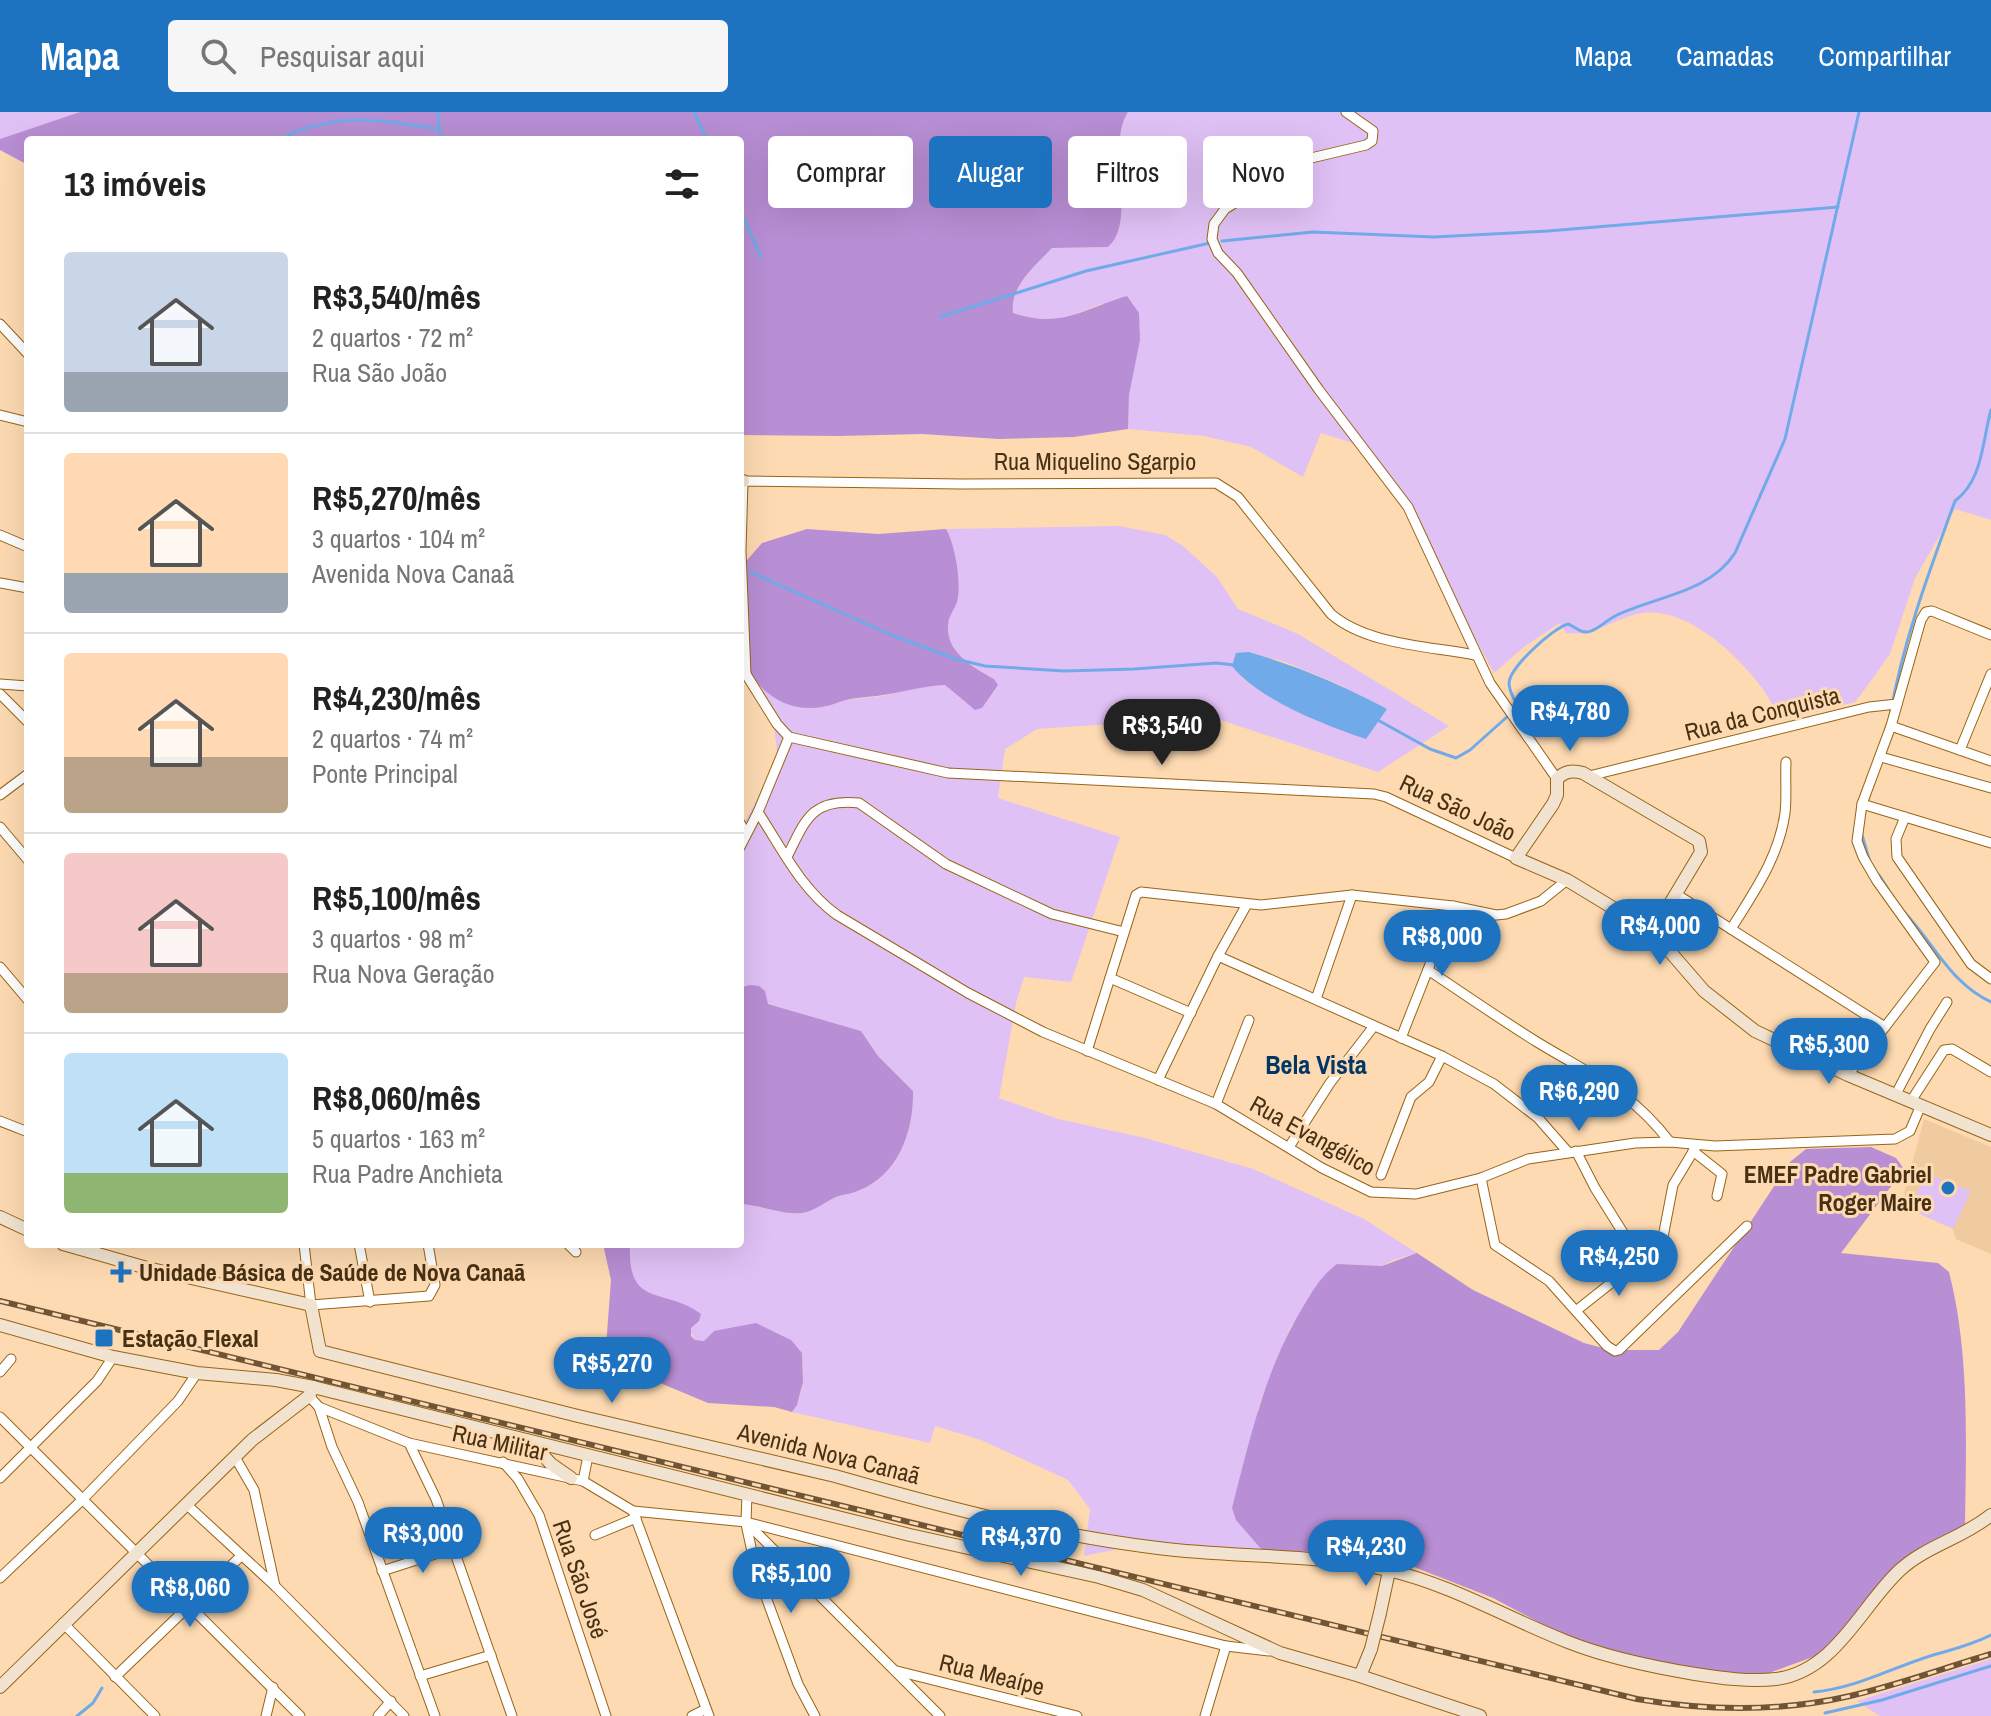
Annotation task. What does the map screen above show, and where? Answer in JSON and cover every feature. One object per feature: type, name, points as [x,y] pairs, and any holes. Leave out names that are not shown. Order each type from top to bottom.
[{"type":"street","points":[[1346,112],[1373,131],[1372,141],[1307,159],[1225,209],[1214,224],[1212,239],[1218,253],[1244,283],[1319,390],[1408,507],[1475,655],[1498,695],[1557,779],[1557,795],[1553,804],[1516,858]]},
{"type":"street","points":[[0,324],[24,350]]},
{"type":"street","points":[[0,415],[24,421]]},
{"type":"street","name":"Rua Miquelino Sgarpio","points":[[744,481],[1216,483],[1238,497],[1340,622],[1369,635],[1475,655]]},
{"type":"street","points":[[0,535],[24,545]]},
{"type":"street","points":[[0,583],[24,587]]},
{"type":"street","points":[[1848,1075],[1935,962],[1863,857],[1857,841],[1862,804],[1891,726],[1921,620],[1926,612],[1932,611],[1991,635]]},
{"type":"street","points":[[744,625],[746,675]]},
{"type":"street","points":[[744,671],[777,724],[789,737],[744,838]]},
{"type":"street","points":[[1960,750],[1991,674]]},
{"type":"street","points":[[0,684],[24,686]]},
{"type":"street","points":[[0,694],[24,718]]},
{"type":"street","name":"Rua da Conquista","points":[[1589,776],[1869,707],[1897,704]]},
{"type":"street","points":[[1891,726],[1991,761]]},
{"type":"street","name":"Rua São João","points":[[789,737],[948,773],[1386,797],[1567,880],[1653,932],[1704,991],[1755,1031],[1789,1049],[1991,1135]]},
{"type":"street","points":[[1881,757],[1991,788]]},
{"type":"street","points":[[1731,929],[1770,866],[1785,814],[1786,762]]},
{"type":"street","points":[[1557,779],[1569,771],[1589,776],[1699,841],[1701,852],[1653,932]]},
{"type":"street","points":[[0,795],[24,777]]},
{"type":"street","points":[[787,857],[812,812],[824,807],[859,803],[946,864],[1052,914],[1124,932]]},
{"type":"street","points":[[1862,804],[1991,843]]},
{"type":"street","name":"Rua Evangélico","points":[[758,812],[808,889],[837,915],[968,993],[1043,1032],[1216,1104],[1322,1168],[1371,1192],[1416,1194],[1481,1178],[1528,1159],[1572,1151],[1670,1142],[1695,1148],[1895,1139],[1910,1131],[1916,1103],[1944,1050],[1952,1049],[1991,1072]]},
{"type":"street","points":[[1905,817],[1896,839],[1897,857],[1971,964],[1991,979]]},
{"type":"street","points":[[0,827],[24,855]]},
{"type":"street","points":[[744,830],[746,834]]},
{"type":"street","points":[[1087,1051],[1136,895],[1145,891],[1274,905],[1352,895],[1506,914],[1541,901],[1567,880]]},
{"type":"street","points":[[1676,894],[1885,1027]]},
{"type":"street","points":[[1316,999],[1352,895]]},
{"type":"street","points":[[1158,1080],[1218,956],[1247,904]]},
{"type":"street","points":[[1401,1038],[1453,906]]},
{"type":"street","points":[[1218,956],[1442,1056],[1494,1084],[1521,1104],[1572,1151],[1640,1260]]},
{"type":"street","points":[[0,967],[24,995]]},
{"type":"street","points":[[1428,970],[1525,1035],[1616,1087],[1650,1116],[1670,1142]]},
{"type":"street","points":[[1110,978],[1191,1013]]},
{"type":"street","points":[[1896,1094],[1947,1002]]},
{"type":"street","points":[[1216,1104],[1249,1020]]},
{"type":"street","points":[[1289,1147],[1330,1083],[1374,1026]]},
{"type":"street","points":[[1381,1175],[1411,1097],[1429,1082],[1442,1056]]},
{"type":"street","points":[[2,1120],[24,1130]]},
{"type":"street","points":[[1577,1310],[1640,1260],[1663,1237],[1673,1185],[1695,1148],[1722,1174],[1717,1196]]},
{"type":"street","points":[[1481,1178],[1495,1245],[1539,1272],[1611,1350],[1619,1350],[1747,1226]]},
{"type":"street","points":[[0,1217],[24,1228]]},
{"type":"street","points":[[77,1248],[147,1268],[311,1305],[426,1297],[432,1294],[435,1285],[429,1248]]},
{"type":"street","points":[[304,1248],[311,1305]]},
{"type":"street","points":[[360,1248],[370,1302]]},
{"type":"street","points":[[572,1248],[576,1252]]},
{"type":"street","name":"Avenida Nova Canaã","points":[[311,1305],[320,1351],[1047,1528],[1162,1549],[1335,1560],[1389,1571],[1442,1585],[1567,1642],[1601,1654],[1720,1678],[1773,1679],[1811,1665],[1828,1653],[1903,1567],[1956,1539],[1991,1515]]},
{"type":"street","points":[[0,1325],[113,1357],[197,1373],[276,1380],[311,1392],[1099,1577],[1143,1590],[1280,1653]]},
{"type":"street","points":[[0,1478],[97,1381],[113,1357]]},
{"type":"street","points":[[0,1372],[11,1359]]},
{"type":"street","points":[[0,1578],[82,1500],[178,1401],[197,1373]]},
{"type":"street","points":[[311,1392],[358,1502],[435,1716]]},
{"type":"street","points":[[0,1687],[235,1457],[280,1415],[311,1392]]},
{"type":"street","name":"Rua Militar","points":[[319,1407],[409,1443],[577,1480],[635,1514]]},
{"type":"street","points":[[0,1417],[300,1716]]},
{"type":"street","points":[[531,1442],[551,1464],[577,1480],[588,1456]]},
{"type":"street","points":[[409,1443],[436,1499],[512,1716]]},
{"type":"street","points":[[235,1457],[254,1490],[275,1586]]},
{"type":"street","name":"Rua São José","points":[[503,1462],[518,1479],[539,1515],[606,1716]]},
{"type":"street","points":[[747,1494],[746,1522],[756,1570],[798,1684],[815,1716]]},
{"type":"street","points":[[186,1504],[275,1586],[404,1716]]},
{"type":"street","points":[[635,1514],[708,1713],[692,1716]]},
{"type":"street","points":[[595,1535],[635,1514],[746,1522],[1226,1646],[1280,1653],[1480,1716]]},
{"type":"street","points":[[746,1522],[940,1716]]},
{"type":"street","points":[[382,1571],[454,1548]]},
{"type":"street","points":[[115,1677],[241,1556]]},
{"type":"street","points":[[1360,1676],[1371,1649],[1389,1571]]},
{"type":"street","points":[[63,1623],[155,1716]]},
{"type":"street","points":[[1205,1716],[1226,1646]]},
{"type":"street","points":[[420,1676],[491,1655]]},
{"type":"street","name":"Rua Meaípe","points":[[897,1671],[1077,1716]]},
{"type":"street","points":[[266,1716],[273,1687]]},
{"type":"street","points":[[378,1716],[391,1701]]},
{"type":"shaded area","points":[[0,112],[80,112],[0,139]]},
{"type":"shaded area","points":[[80,112],[1128,112],[1120,136],[1068,136],[1068,208],[1121,208],[1117,235],[1108,247],[1052,248],[1019,286],[1013,313],[1045,319],[1059,318],[1127,296],[1139,313],[1140,340],[1129,395],[1128,429],[1074,437],[999,439],[922,434],[744,435],[744,136],[24,136],[24,163],[0,150],[0,139]]},
{"type":"shaded area","points":[[1128,112],[1991,112],[1991,520],[1955,509],[1915,578],[1890,654],[1855,702],[1784,720],[1753,676],[1711,636],[1677,618],[1660,613],[1633,615],[1577,633],[1566,633],[1560,623],[1525,646],[1494,673],[1374,454],[1359,445],[1321,433],[1303,477],[1251,447],[1204,436],[1128,429],[1129,395],[1103,303],[1059,318],[1038,319],[1013,313],[1013,303],[1020,285],[1052,248],[1108,247],[1117,236],[1121,208],[1187,208],[1187,136],[1120,136]]},
{"type":"shaded area","points":[[1119,526],[1165,535],[1183,546],[1217,577],[1238,609],[1298,634],[1449,726],[1378,772],[1212,717],[1037,729],[1005,749],[998,798],[1120,837],[1071,982],[1024,977],[1016,1003],[999,1098],[1058,1119],[1145,1138],[1253,1169],[1364,1219],[1417,1253],[1382,1266],[1337,1264],[1290,1328],[1258,1408],[1250,1535],[1262,1550],[1148,1543],[1084,1556],[1090,1509],[1068,1480],[981,1440],[935,1426],[930,1443],[792,1412],[801,1391],[802,1353],[714,1331],[704,1341],[695,1340],[690,1331],[699,1320],[697,1311],[651,1294],[631,1276],[630,1248],[744,1248],[744,1205],[786,1213],[815,1209],[836,1197],[874,1183],[902,1149],[911,1121],[913,1091],[878,1056],[861,1031],[768,1004],[749,985],[744,987],[744,824],[775,766],[777,752],[774,726],[758,685],[824,707],[845,700],[945,685],[966,703],[998,685],[960,656],[950,640],[949,619],[956,602],[957,584],[946,529]],"holes":[[[1249,652],[1285,662],[1345,687],[1366,739],[1285,704],[1242,678]]]},
{"type":"shaded area","points":[[807,529],[878,534],[946,529],[955,554],[959,585],[957,602],[949,619],[950,640],[960,656],[998,685],[982,708],[975,710],[945,685],[810,708],[780,701],[763,688],[749,671],[744,564],[762,543]]},
{"type":"shaded area","points":[[759,986],[765,991],[768,1004],[861,1031],[878,1056],[913,1091],[911,1121],[902,1149],[874,1183],[806,1212],[786,1213],[744,1204],[744,987]]},
{"type":"shaded area","name":"EMEF Padre Gabriel Roger Maire","points":[[1924,1119],[1991,1147],[1991,1254],[1956,1239],[1953,1229],[1901,1205]]},
{"type":"shaded area","points":[[1871,1147],[1896,1158],[1904,1169],[1841,1253],[1938,1263],[1949,1272],[1964,1367],[1965,1528],[1869,1600],[1821,1654],[1742,1683],[1719,1684],[1658,1671],[1580,1644],[1493,1598],[1409,1565],[1370,1554],[1262,1550],[1236,1520],[1232,1508],[1252,1430],[1278,1355],[1307,1301],[1322,1278],[1337,1264],[1382,1266],[1417,1253],[1473,1290],[1584,1343],[1611,1350],[1659,1350],[1678,1332],[1790,1162],[1806,1149]]},
{"type":"shaded area","points":[[1925,1173],[1971,1191],[1953,1229],[1911,1210]]},
{"type":"shaded area","points":[[604,1248],[630,1248],[631,1265],[641,1288],[701,1314],[699,1321],[691,1328],[691,1336],[695,1340],[704,1341],[714,1331],[756,1323],[791,1340],[802,1353],[803,1382],[797,1405],[792,1412],[774,1407],[708,1403],[605,1360],[611,1280]]},
{"type":"shaded area","points":[[1991,1659],[1991,1716],[1880,1716],[1857,1701]]},
{"type":"water","points":[[1249,652],[1320,677],[1387,709],[1366,739],[1313,719],[1259,690],[1232,666],[1236,653]]},
{"type":"waterway","points":[[438,112],[440,136]]},
{"type":"waterway","points":[[694,112],[705,136]]},
{"type":"waterway","points":[[1514,712],[1519,708],[1510,690],[1511,676],[1533,649],[1561,627],[1568,624],[1582,631],[1591,631],[1617,615],[1697,585],[1711,577],[1735,553],[1785,439],[1859,112]]},
{"type":"waterway","points":[[286,136],[318,125],[356,120],[438,129]]},
{"type":"waterway","points":[[1222,241],[1313,232],[1434,237],[1548,231],[1838,207]]},
{"type":"waterway","points":[[744,219],[761,257]]},
{"type":"waterway","points":[[940,317],[1086,271],[1210,243]]},
{"type":"waterway","points":[[1890,716],[1918,607],[1955,501],[1976,471],[1991,410]]},
{"type":"waterway","points":[[750,572],[894,636],[956,659],[985,666],[1064,671],[1216,663],[1234,665]]},
{"type":"waterway","points":[[1376,719],[1430,749],[1456,758],[1470,750],[1508,716]]},
{"type":"waterway","points":[[1862,835],[1869,859]]},
{"type":"waterway","points":[[1879,875],[1888,889]]},
{"type":"waterway","points":[[1904,912],[1953,973],[1991,1002]]},
{"type":"waterway","points":[[1814,1692],[1864,1680],[1991,1635]]},
{"type":"waterway","points":[[1825,1713],[1882,1700],[1991,1666]]},
{"type":"waterway","points":[[77,1716],[93,1703],[102,1688]]},
{"type":"railway","points":[[0,1301],[1637,1699],[1717,1708],[1797,1705],[1868,1692],[1991,1654]]},
{"type":"place","name":"EMEF Padre Gabriel Roger Maire","points":[[1948,1188]]},
{"type":"place","name":"Unidade Básica de Saúde de Nova Canaã","points":[[121,1272]]},
{"type":"place","name":"Estação Flexal","points":[[104,1338]]},
{"type":"district","name":"Bela Vista","points":[[1316,1064]]}]
